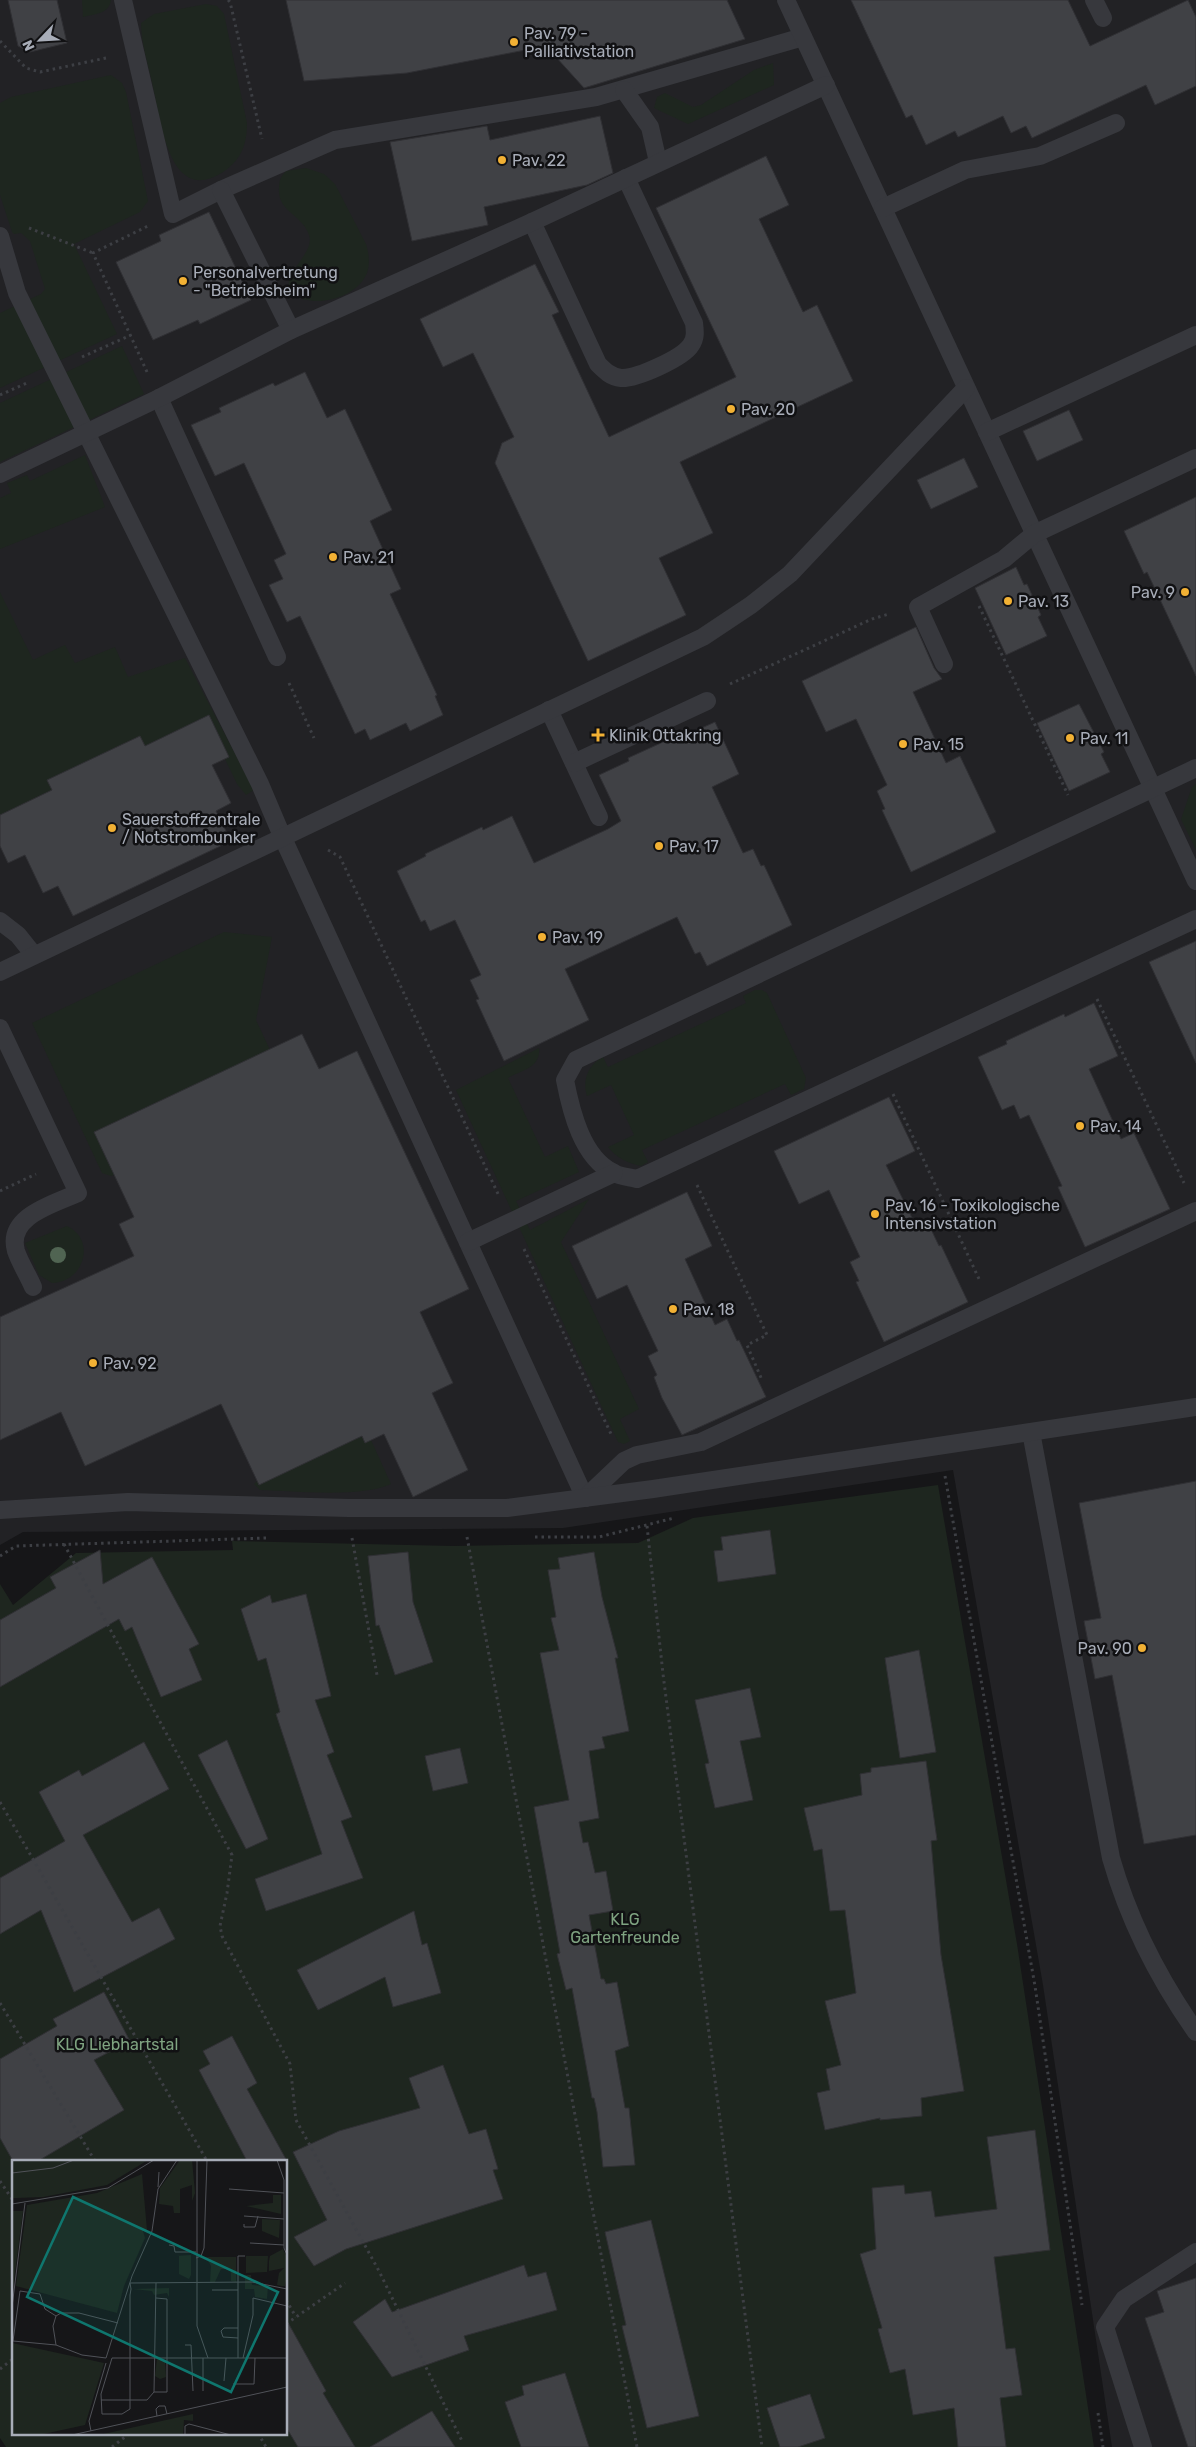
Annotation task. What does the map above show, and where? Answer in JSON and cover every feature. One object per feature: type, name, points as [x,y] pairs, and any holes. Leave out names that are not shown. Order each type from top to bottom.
[{"type":"lane","points":[[123,0],[173,214],[221,190],[335,140],[596,97],[803,37]]},
{"type":"lane","points":[[786,0],[1196,880]]},
{"type":"lane","points":[[1094,0],[1103,18]]},
{"type":"lane","points":[[0,474],[159,398],[291,330],[532,222],[826,85]]},
{"type":"lane","points":[[624,90],[650,127],[658,162]]},
{"type":"lane","points":[[883,208],[965,170],[1040,156],[1116,123]]},
{"type":"lane","points":[[532,222],[598,364],[609,374],[622,378],[639,375],[684,353],[692,345],[696,334],[694,323],[626,178]]},
{"type":"lane","points":[[221,190],[291,330]]},
{"type":"lane","points":[[0,236],[17,293],[260,784],[288,833],[468,1242],[585,1498]]},
{"type":"lane","points":[[987,432],[1196,335]]},
{"type":"lane","points":[[0,972],[288,833],[703,637],[751,605],[790,574],[966,388]]},
{"type":"lane","points":[[159,398],[277,657]]},
{"type":"lane","points":[[944,664],[918,607],[1004,559],[1034,534],[1196,458]]},
{"type":"lane","points":[[574,763],[707,701]]},
{"type":"lane","points":[[549,710],[599,817]]},
{"type":"lane","points":[[1196,768],[576,1060],[565,1080],[578,1130],[595,1157],[614,1173],[637,1179],[1196,919]]},
{"type":"lane","points":[[0,921],[18,935],[34,955]]},
{"type":"lane","points":[[0,1028],[78,1192],[28,1217],[16,1231],[16,1250],[33,1287]]},
{"type":"lane","points":[[468,1242],[512,1223],[614,1173]]},
{"type":"lane","points":[[585,1498],[624,1461],[637,1455],[701,1442],[1196,1211]]},
{"type":"lane","points":[[0,1510],[128,1502],[349,1508],[507,1508],[1196,1407]]},
{"type":"lane","points":[[1031,1432],[1114,1865],[1122,1897],[1140,1938],[1167,1990],[1196,2032]]},
{"type":"lane","points":[[1143,2447],[1105,2327],[1124,2300],[1196,2252]]},
{"type":"path","points":[[228,0],[269,169]]},
{"type":"path","points":[[0,41],[26,68],[40,72],[135,52]]},
{"type":"path","points":[[26,226],[53,239],[93,253],[173,214]]},
{"type":"path","points":[[93,253],[159,398]]},
{"type":"path","points":[[967,580],[1080,823]]},
{"type":"path","points":[[707,701],[723,688],[872,619],[918,607]]},
{"type":"path","points":[[277,657],[314,738]]},
{"type":"path","points":[[288,833],[340,857],[624,1461]]},
{"type":"path","points":[[1084,971],[1188,1191]]},
{"type":"path","points":[[880,1066],[991,1306]]},
{"type":"path","points":[[684,1157],[767,1335],[747,1345],[775,1407]]},
{"type":"path","points":[[0,1191],[63,1162]]},
{"type":"path","points":[[945,1476],[1035,1986],[1083,2310]]},
{"type":"path","points":[[647,1526],[664,1684],[762,2447]]},
{"type":"path","points":[[352,1535],[377,1675]]},
{"type":"path","points":[[467,1536],[636,2447]]},
{"type":"path","points":[[0,1556],[16,1546],[64,1544],[232,1855],[220,1926],[222,1936],[290,2064],[296,2120],[379,2271],[462,2441]]},
{"type":"path","points":[[0,1802],[206,2160]]},
{"type":"path","points":[[0,2003],[94,2160]]},
{"type":"path","points":[[0,2181],[12,2199]]},
{"type":"path","points":[[288,2323],[345,2283]]},
{"type":"path","points":[[288,2303],[296,2317]]},
{"type":"path","points":[[0,2369],[12,2360]]},
{"type":"path","points":[[1098,2408],[1104,2447]]},
{"type":"path","points":[[112,2447],[129,2434]]},
{"type":"path","points":[[259,2434],[266,2447]]},
{"type":"shaded area","name":"Klinik Ottakring","points":[[0,0],[1196,0],[1196,2447],[1112,2447],[1043,1985],[953,1470],[563,1528],[23,1532],[0,1545]]},
{"type":"green space","points":[[82,0],[111,0],[110,5],[104,11],[83,17]]},
{"type":"green space","points":[[206,4],[217,6],[224,14],[247,130],[245,143],[240,155],[226,170],[207,179],[192,179],[180,171],[165,139],[144,47],[141,23],[154,14]]},
{"type":"green space","points":[[773,63],[774,85],[688,124],[654,108],[657,97],[665,93],[693,107],[701,105],[754,70]]},
{"type":"green space","points":[[111,75],[122,83],[126,92],[148,201],[140,212],[74,244],[117,334],[0,388],[0,313],[41,294],[45,289],[30,241],[21,233],[14,234],[12,232],[0,195],[0,103],[11,97]]},
{"type":"green space","points":[[306,168],[324,174],[335,184],[366,244],[369,256],[367,273],[360,284],[342,296],[321,301],[301,298],[293,293],[289,286],[292,272],[310,243],[306,228],[282,203],[279,196],[279,183],[286,171]]},
{"type":"green space","points":[[122,346],[144,394],[0,462],[0,403]]},
{"type":"green space","points":[[85,455],[105,507],[0,549],[0,498],[11,493],[7,483],[27,475],[30,481]]},
{"type":"green space","points":[[0,592],[33,660],[65,645],[75,663],[115,647],[128,677],[185,658],[254,790],[246,795],[237,784],[225,759],[229,757],[209,715],[145,746],[140,736],[47,780],[52,790],[0,815]]},
{"type":"green space","points":[[1196,784],[1196,850],[1181,819],[1192,787]]},
{"type":"green space","points":[[224,932],[272,937],[256,1020],[270,1050],[94,1132],[114,1175],[102,1173],[32,1023]]},
{"type":"green space","points":[[755,990],[762,990],[767,993],[806,1078],[804,1089],[791,1095],[785,1084],[642,1150],[648,1162],[641,1166],[627,1162],[615,1154],[608,1147],[634,1135],[611,1085],[587,1096],[585,1084],[593,1064],[603,1057],[608,1067],[746,1003],[743,996]]},
{"type":"green space","points":[[539,1048],[537,1060],[530,1068],[508,1078],[545,1157],[568,1146],[579,1172],[516,1201],[530,1230],[589,1199],[561,1242],[639,1409],[620,1419],[630,1441],[624,1444],[618,1442],[456,1090]]},
{"type":"green space","points":[[67,1226],[76,1232],[82,1240],[84,1249],[83,1259],[79,1268],[72,1276],[63,1281],[52,1283],[39,1275],[25,1243]]},
{"type":"green space","points":[[362,1436],[365,1443],[371,1440],[391,1484],[363,1491],[327,1493],[260,1490],[254,1484],[257,1481],[259,1484]]},
{"type":"green space","name":"KLG Gartenfreunde","points":[[938,1485],[1017,1944],[1094,2447],[6,2447],[0,2438],[0,1584],[13,1605],[76,1553],[233,1550],[232,1541],[453,1546],[638,1543],[693,1518]]},
{"type":"building","points":[[8,0],[57,0],[67,43],[30,52],[18,46]]},
{"type":"building","name":"Pav. 79 - Palliativstation","points":[[286,0],[727,0],[745,39],[584,88],[546,46],[407,73],[304,81]]},
{"type":"building","points":[[851,0],[1068,0],[1090,46],[1188,0],[1196,17],[1196,86],[1155,105],[1146,85],[1032,138],[1026,126],[1011,133],[1003,116],[958,137],[955,131],[926,145],[912,115],[906,118]]},
{"type":"building","name":"Pav. 22","points":[[600,116],[613,173],[587,185],[484,207],[488,225],[412,241],[390,142],[487,126],[490,140]]},
{"type":"building","name":"Pav. 20","points":[[766,156],[789,205],[759,219],[803,312],[817,305],[853,381],[680,462],[713,533],[659,558],[686,615],[588,661],[495,463],[502,443],[514,437],[473,353],[443,367],[420,319],[535,264],[559,312],[552,315],[609,437],[736,377],[656,208]]},
{"type":"building","name":"Personalvertretung - \"Betriebsheim\"","points":[[209,212],[251,300],[200,324],[198,320],[153,340],[116,262],[161,241],[159,235]]},
{"type":"building","name":"Pav. 21","points":[[305,372],[327,418],[345,409],[392,510],[370,521],[401,589],[390,594],[437,695],[435,696],[443,715],[410,731],[406,723],[370,740],[365,729],[355,734],[300,616],[287,622],[269,585],[283,579],[274,560],[286,554],[244,463],[215,476],[191,425],[221,412],[219,408],[273,383],[275,386]]},
{"type":"building","points":[[1069,410],[1083,440],[1037,461],[1023,431]]},
{"type":"building","points":[[964,458],[978,487],[931,509],[917,480]]},
{"type":"building","name":"Pav. 9","points":[[1196,497],[1196,676],[1147,572],[1144,574],[1124,531]]},
{"type":"building","name":"Pav. 13","points":[[1016,567],[1024,585],[1027,584],[1041,615],[1038,617],[1047,636],[1006,655],[975,588]]},
{"type":"building","name":"Pav. 15","points":[[916,627],[934,668],[942,679],[913,692],[946,763],[960,756],[996,832],[911,872],[882,810],[885,809],[877,791],[887,785],[856,719],[826,732],[802,681]]},
{"type":"building","name":"Pav. 11","points":[[1079,704],[1104,752],[1101,754],[1110,772],[1069,791],[1037,723]]},
{"type":"building","name":"Sauerstoffzentrale / Notstrombunker","points":[[209,715],[229,757],[212,765],[231,803],[216,811],[231,841],[73,916],[58,886],[43,893],[25,855],[8,863],[0,846],[0,815],[52,790],[47,780],[140,736],[145,746]]},
{"type":"building","points":[[715,722],[739,774],[712,787],[743,853],[753,849],[761,866],[764,865],[792,925],[707,966],[700,952],[695,954],[677,917],[565,969],[589,1020],[504,1061],[476,1000],[479,999],[470,980],[481,975],[455,920],[430,931],[425,920],[421,922],[397,871],[426,856],[425,854],[482,827],[483,830],[512,816],[534,863],[608,829],[621,821],[599,775],[629,761],[628,758],[685,732],[686,735]]},
{"type":"building","points":[[1196,941],[1196,1063],[1149,962]]},
{"type":"building","name":"Pav. 14","points":[[1094,1003],[1118,1056],[1089,1069],[1121,1139],[1134,1133],[1170,1209],[1085,1247],[1058,1187],[1062,1186],[1029,1115],[1020,1119],[1014,1105],[1002,1110],[978,1057],[1007,1044],[1006,1041],[1064,1014],[1065,1017]]},
{"type":"building","points":[[302,1034],[319,1069],[357,1051],[469,1289],[420,1312],[453,1383],[432,1393],[468,1470],[413,1497],[384,1434],[365,1443],[362,1436],[259,1485],[221,1404],[85,1466],[61,1412],[0,1440],[0,1317],[134,1256],[119,1224],[134,1217],[94,1132]]},
{"type":"building","name":"Pav. 16 - Toxikologische Intensivstation","points":[[889,1097],[915,1151],[886,1165],[918,1230],[929,1225],[939,1246],[941,1245],[968,1302],[884,1342],[856,1282],[859,1281],[850,1262],[860,1257],[829,1190],[799,1204],[774,1151]]},
{"type":"building","name":"Pav. 18","points":[[687,1192],[712,1246],[685,1259],[715,1325],[727,1319],[766,1397],[682,1435],[662,1398],[654,1377],[657,1375],[648,1356],[658,1351],[627,1285],[597,1299],[572,1246]]},
{"type":"building","name":"Pav. 90","points":[[1196,1481],[1196,1835],[1144,1844],[1112,1675],[1095,1679],[1084,1621],[1101,1618],[1079,1503]]},
{"type":"building","points":[[770,1530],[776,1574],[718,1582],[714,1551],[723,1550],[721,1537]]},
{"type":"building","points":[[100,1550],[103,1584],[152,1557],[199,1644],[189,1649],[202,1680],[161,1697],[132,1627],[125,1631],[119,1619],[0,1687],[0,1620],[56,1588],[50,1577]]},
{"type":"building","points":[[408,1552],[413,1602],[433,1662],[395,1675],[379,1625],[376,1626],[368,1556]]},
{"type":"building","points":[[594,1552],[602,1597],[618,1658],[615,1658],[629,1731],[602,1737],[605,1748],[589,1751],[599,1818],[579,1822],[583,1843],[588,1842],[595,1873],[606,1871],[613,1911],[589,1915],[601,1979],[604,1979],[606,1984],[617,1982],[629,2046],[615,2051],[625,2108],[629,2108],[635,2165],[603,2167],[597,2112],[594,2098],[592,2098],[572,1988],[566,1990],[557,1954],[560,1953],[534,1807],[569,1800],[540,1653],[559,1650],[551,1618],[556,1617],[548,1570],[560,1569],[558,1558]]},
{"type":"building","points":[[306,1594],[331,1696],[315,1700],[334,1752],[327,1755],[352,1817],[341,1821],[363,1878],[266,1911],[255,1879],[322,1854],[276,1714],[280,1712],[266,1658],[258,1661],[241,1609],[270,1595],[272,1603]]},
{"type":"building","points":[[919,1650],[936,1752],[900,1758],[885,1658]]},
{"type":"building","points":[[750,1688],[761,1737],[740,1741],[753,1800],[715,1808],[705,1764],[709,1763],[695,1700]]},
{"type":"building","points":[[227,1740],[268,1839],[246,1849],[198,1755]]},
{"type":"building","points":[[144,1742],[169,1789],[83,1835],[132,1922],[159,1908],[175,1939],[74,1992],[41,1910],[0,1934],[0,1878],[65,1841],[39,1792],[79,1770],[82,1776]]},
{"type":"building","points":[[460,1748],[468,1783],[433,1791],[425,1756]]},
{"type":"building","points":[[926,1761],[937,1840],[931,1841],[941,1955],[964,2091],[921,2098],[922,2116],[880,2120],[880,2118],[825,2130],[817,2093],[830,2090],[826,2069],[841,2065],[825,2001],[856,1993],[845,1910],[830,1911],[822,1849],[814,1851],[804,1808],[862,1795],[860,1774],[871,1772],[871,1768]]},
{"type":"building","points":[[414,1911],[422,1945],[427,1943],[441,1993],[393,2007],[385,1977],[318,2010],[297,1970]]},
{"type":"building","points":[[104,1992],[130,2041],[94,2060],[124,2110],[40,2160],[12,2160],[0,2138],[0,2059],[57,2026],[53,2019]]},
{"type":"building","points":[[232,2036],[257,2083],[247,2089],[286,2160],[246,2160],[199,2070],[210,2064],[203,2051]]},
{"type":"building","points":[[443,2065],[469,2134],[486,2129],[498,2169],[493,2170],[503,2199],[346,2249],[314,2266],[294,2237],[327,2220],[293,2152],[339,2131],[420,2108],[409,2078]]},
{"type":"building","points":[[1035,2130],[1050,2250],[994,2257],[1006,2349],[1015,2348],[1022,2395],[1000,2398],[1006,2447],[958,2447],[954,2408],[913,2415],[905,2369],[890,2373],[878,2329],[882,2328],[860,2254],[876,2249],[872,2188],[904,2185],[905,2194],[931,2191],[935,2217],[997,2209],[987,2137]]},
{"type":"building","points":[[651,2220],[699,2416],[647,2428],[622,2326],[626,2325],[605,2232]]},
{"type":"building","points":[[524,2265],[528,2277],[546,2272],[557,2310],[464,2336],[469,2350],[392,2377],[353,2322],[385,2299],[392,2312]]},
{"type":"building","points":[[1196,2278],[1196,2447],[1188,2447],[1145,2318],[1164,2312],[1157,2291]]},
{"type":"building","points":[[288,2323],[326,2391],[323,2393],[355,2447],[298,2447],[288,2430]]},
{"type":"building","points":[[565,2373],[589,2447],[521,2447],[505,2402],[524,2395],[522,2386]]},
{"type":"building","points":[[810,2394],[825,2438],[798,2447],[780,2447],[767,2408]]},
{"type":"building","points":[[432,2411],[455,2447],[370,2447]]},
{"type":"place","name":"Pav. 79 - Palliativstation","points":[[514,42]]},
{"type":"place","name":"Pav. 22","points":[[502,160]]},
{"type":"place","name":"Personalvertretung - \"Betriebsheim\"","points":[[183,281]]},
{"type":"place","name":"Pav. 20","points":[[731,409]]},
{"type":"place","name":"Pav. 21","points":[[333,557]]},
{"type":"place","name":"Pav. 9","points":[[1185,592]]},
{"type":"place","name":"Pav. 13","points":[[1008,601]]},
{"type":"place","name":"Klinik Ottakring","points":[[598,735]]},
{"type":"place","name":"Pav. 11","points":[[1070,738]]},
{"type":"place","name":"Pav. 15","points":[[903,744]]},
{"type":"place","name":"Sauerstoffzentrale / Notstrombunker","points":[[112,828]]},
{"type":"place","name":"Pav. 17","points":[[659,846]]},
{"type":"place","name":"Pav. 19","points":[[542,937]]},
{"type":"place","name":"Pav. 14","points":[[1080,1126]]},
{"type":"place","name":"Pav. 16 - Toxikologische Intensivstation","points":[[875,1214]]},
{"type":"place","name":"Pav. 18","points":[[673,1309]]},
{"type":"place","name":"Pav. 92","points":[[93,1363]]},
{"type":"place","name":"Pav. 90","points":[[1142,1648]]},
{"type":"park label","name":"KLG Liebhartstal","points":[[117,2044]]}]
